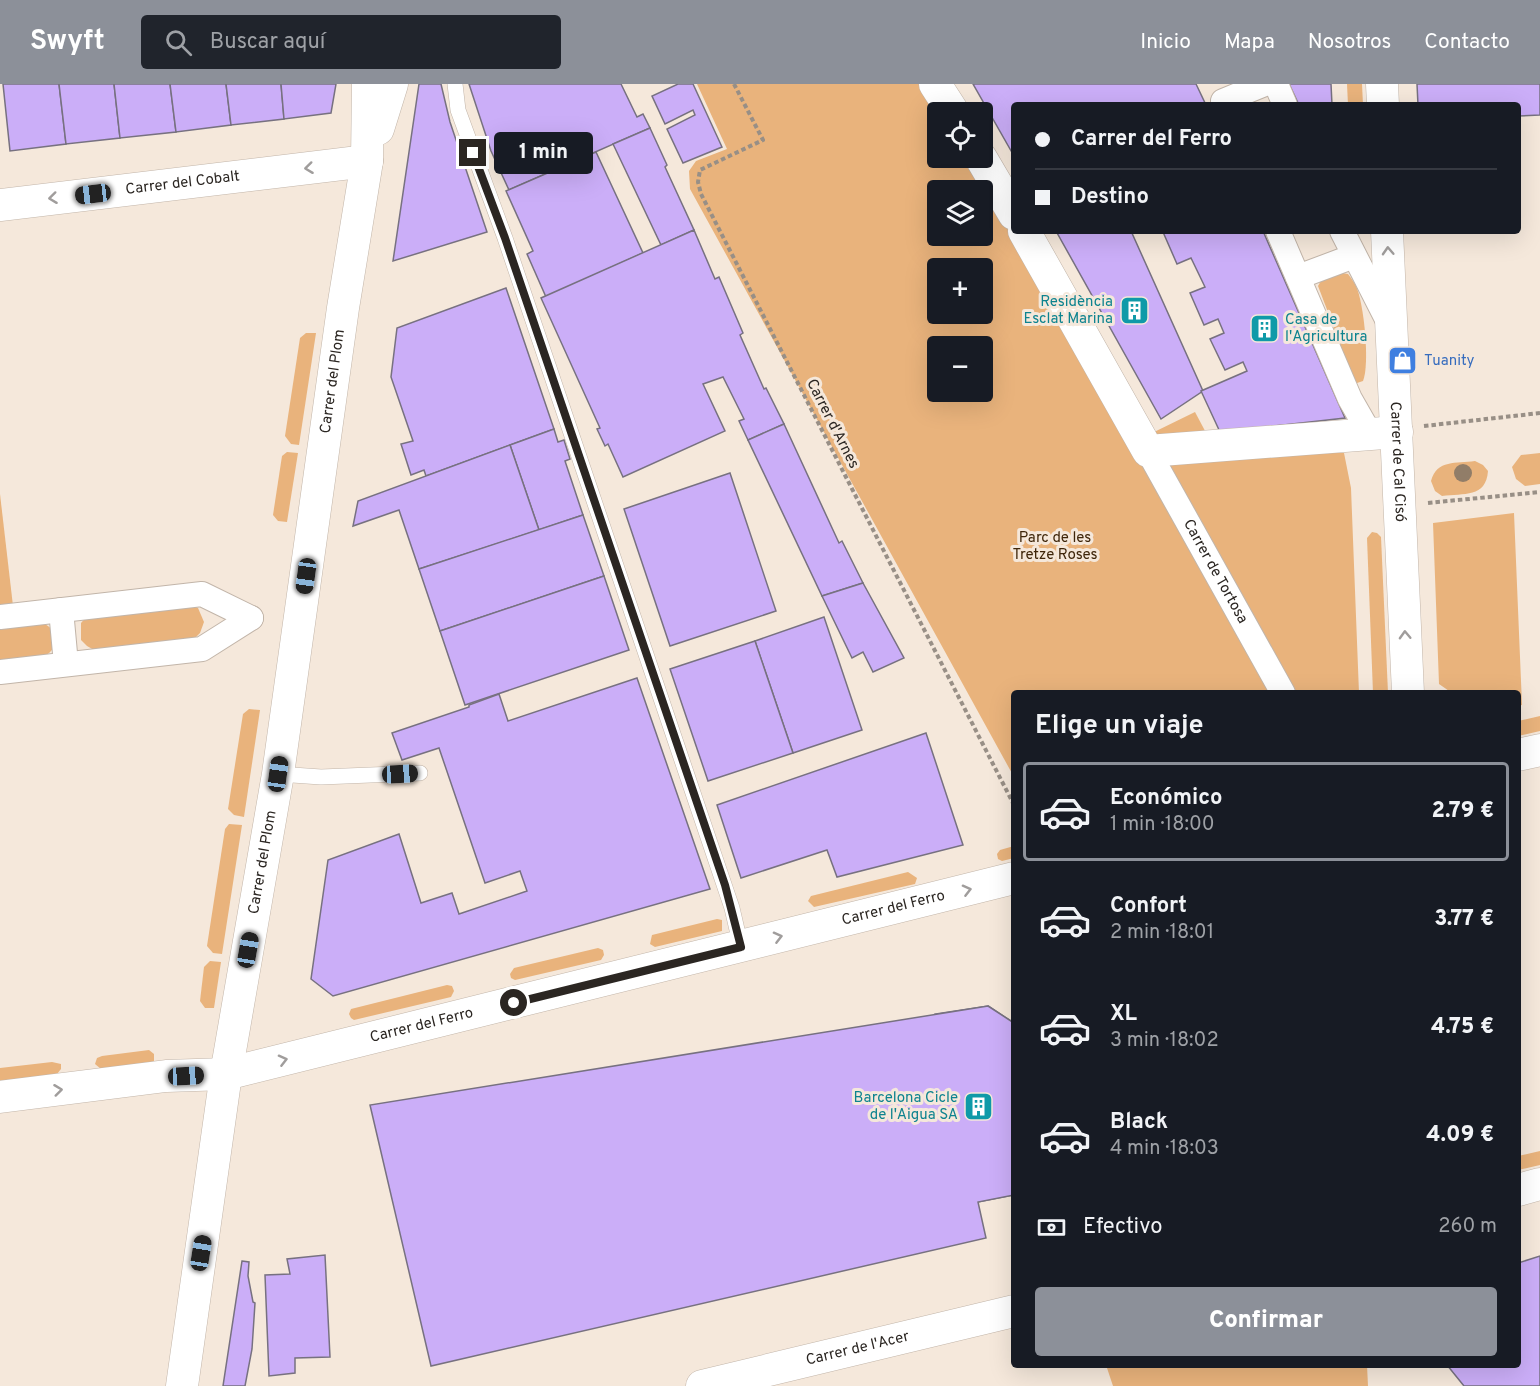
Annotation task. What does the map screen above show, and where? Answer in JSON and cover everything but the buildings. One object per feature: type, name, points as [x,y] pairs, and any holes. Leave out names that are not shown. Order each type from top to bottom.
[{"type":"street","points":[[367,161],[368,84]]},
{"type":"street","points":[[367,161],[392,84]]},
{"type":"street","points":[[935,84],[947,102]]},
{"type":"street","points":[[1221,97],[1265,84]]},
{"type":"street","points":[[1276,84],[1284,102]]},
{"type":"street","points":[[1382,84],[1383,102]]},
{"type":"street","name":"Carrer del Cobalt","points":[[0,205],[367,161]]},
{"type":"street","name":"Carrer del Plom","points":[[182,1386],[226,1074],[278,774],[343,308],[367,161]]},
{"type":"street","points":[[987,168],[1011,209]]},
{"type":"street","name":"Carrer de Tortosa","points":[[1026,234],[1281,690]]},
{"type":"street","points":[[1279,234],[1350,399],[1395,431]]},
{"type":"street","points":[[1343,234],[1393,331]]},
{"type":"street","name":"Carrer de Cal Cisó","points":[[1387,234],[1407,690]]},
{"type":"street","points":[[1298,277],[1354,256]]},
{"type":"street","points":[[1148,451],[1395,431]]},
{"type":"street","points":[[0,616],[202,594],[251,618],[202,649],[0,672]]},
{"type":"street","points":[[61,610],[66,664]]},
{"type":"street","points":[[1521,754],[1540,750]]},
{"type":"street","name":"Carrer del Ferro","points":[[0,1097],[166,1076],[226,1074],[1011,879]]},
{"type":"street","points":[[1521,1189],[1540,1184]]},
{"type":"street","name":"Carrer de l'Acer","points":[[702,1386],[1011,1312]]},
{"type":"lane","points":[[455,84],[458,110],[528,306],[732,908],[741,947]]},
{"type":"lane","points":[[278,774],[321,777],[420,773]]},
{"type":"path","name":"Carrer d'Arnes","points":[[734,84],[763,140],[700,170],[698,182],[701,194],[1011,799]]},
{"type":"path","points":[[1395,431],[1540,413]]},
{"type":"path","points":[[1421,504],[1540,492]]},
{"type":"green space","name":"Parc de les Tretze Roses","points":[[697,84],[948,84],[942,102],[927,102],[927,168],[988,168],[1011,206],[1011,234],[1028,234],[1150,434],[1195,412],[1212,444],[1344,453],[1351,488],[1359,690],[1011,690],[1011,772],[690,189],[689,171],[696,161],[727,149]]},
{"type":"green space","points":[[1347,84],[1362,84],[1363,102],[1348,102]]},
{"type":"green space","points":[[1336,272],[1348,274],[1359,294],[1365,333],[1366,361],[1363,381],[1357,383],[1353,378],[1318,286],[1323,277]]},
{"type":"green space","points":[[306,333],[316,333],[299,445],[291,444],[285,436],[300,338]]},
{"type":"green space","points":[[287,452],[298,453],[287,522],[278,521],[273,515],[282,456]]},
{"type":"green space","points":[[1540,453],[1540,484],[1525,486],[1516,479],[1512,467],[1521,455]]},
{"type":"green space","points":[[1475,461],[1488,471],[1483,486],[1478,490],[1466,494],[1442,496],[1435,491],[1431,481],[1438,469],[1448,464]]},
{"type":"green space","points":[[0,494],[13,606],[0,608]]},
{"type":"green space","points":[[1514,513],[1522,705],[1521,690],[1448,690],[1439,684],[1433,523]]},
{"type":"green space","points":[[1372,532],[1381,537],[1388,690],[1373,690],[1367,538]]},
{"type":"green space","points":[[188,604],[198,608],[204,622],[200,633],[193,640],[94,650],[81,640],[81,623],[89,614]]},
{"type":"green space","points":[[40,622],[50,628],[55,638],[50,653],[25,661],[0,662],[0,626]]},
{"type":"green space","points":[[249,709],[260,710],[244,817],[234,815],[228,809],[243,714]]},
{"type":"green space","points":[[1540,716],[1540,731],[1521,735],[1521,720]]},
{"type":"green space","points":[[229,824],[242,825],[222,954],[213,953],[207,946],[225,829]]},
{"type":"green space","points":[[1011,847],[1011,859],[1002,861],[998,859],[997,854],[1000,850]]},
{"type":"green space","points":[[908,872],[917,878],[915,884],[814,907],[808,901],[811,896]]},
{"type":"green space","points":[[717,919],[722,920],[722,931],[655,947],[650,944],[652,935]]},
{"type":"green space","points":[[598,948],[603,950],[604,955],[601,960],[515,980],[511,978],[510,974],[514,968]]},
{"type":"green space","points":[[210,961],[221,962],[214,1008],[205,1008],[200,1001],[204,967]]},
{"type":"green space","points":[[447,985],[452,986],[454,991],[451,997],[354,1020],[349,1014],[351,1009]]},
{"type":"green space","points":[[149,1050],[154,1054],[154,1061],[150,1065],[101,1069],[95,1064],[97,1058],[102,1056]]},
{"type":"green space","points":[[52,1062],[61,1064],[61,1069],[57,1074],[0,1081],[0,1068]]},
{"type":"green space","points":[[1540,1151],[1540,1165],[1521,1169],[1521,1155]]},
{"type":"green space","points":[[1107,1368],[1367,1368],[1368,1386],[1113,1386]]},
{"type":"place","name":"Residència Esclat Marina","points":[[1134,311]]},
{"type":"place","name":"Casa de l'Agricultura","points":[[1264,329]]},
{"type":"place","name":"Tuanity","points":[[1403,361]]},
{"type":"place","name":"Barcelona Cicle de l'Aigua SA","points":[[979,1107]]},
{"type":"route","points":[[473,153],[505,238],[725,885],[741,947],[514,1003]]}]
